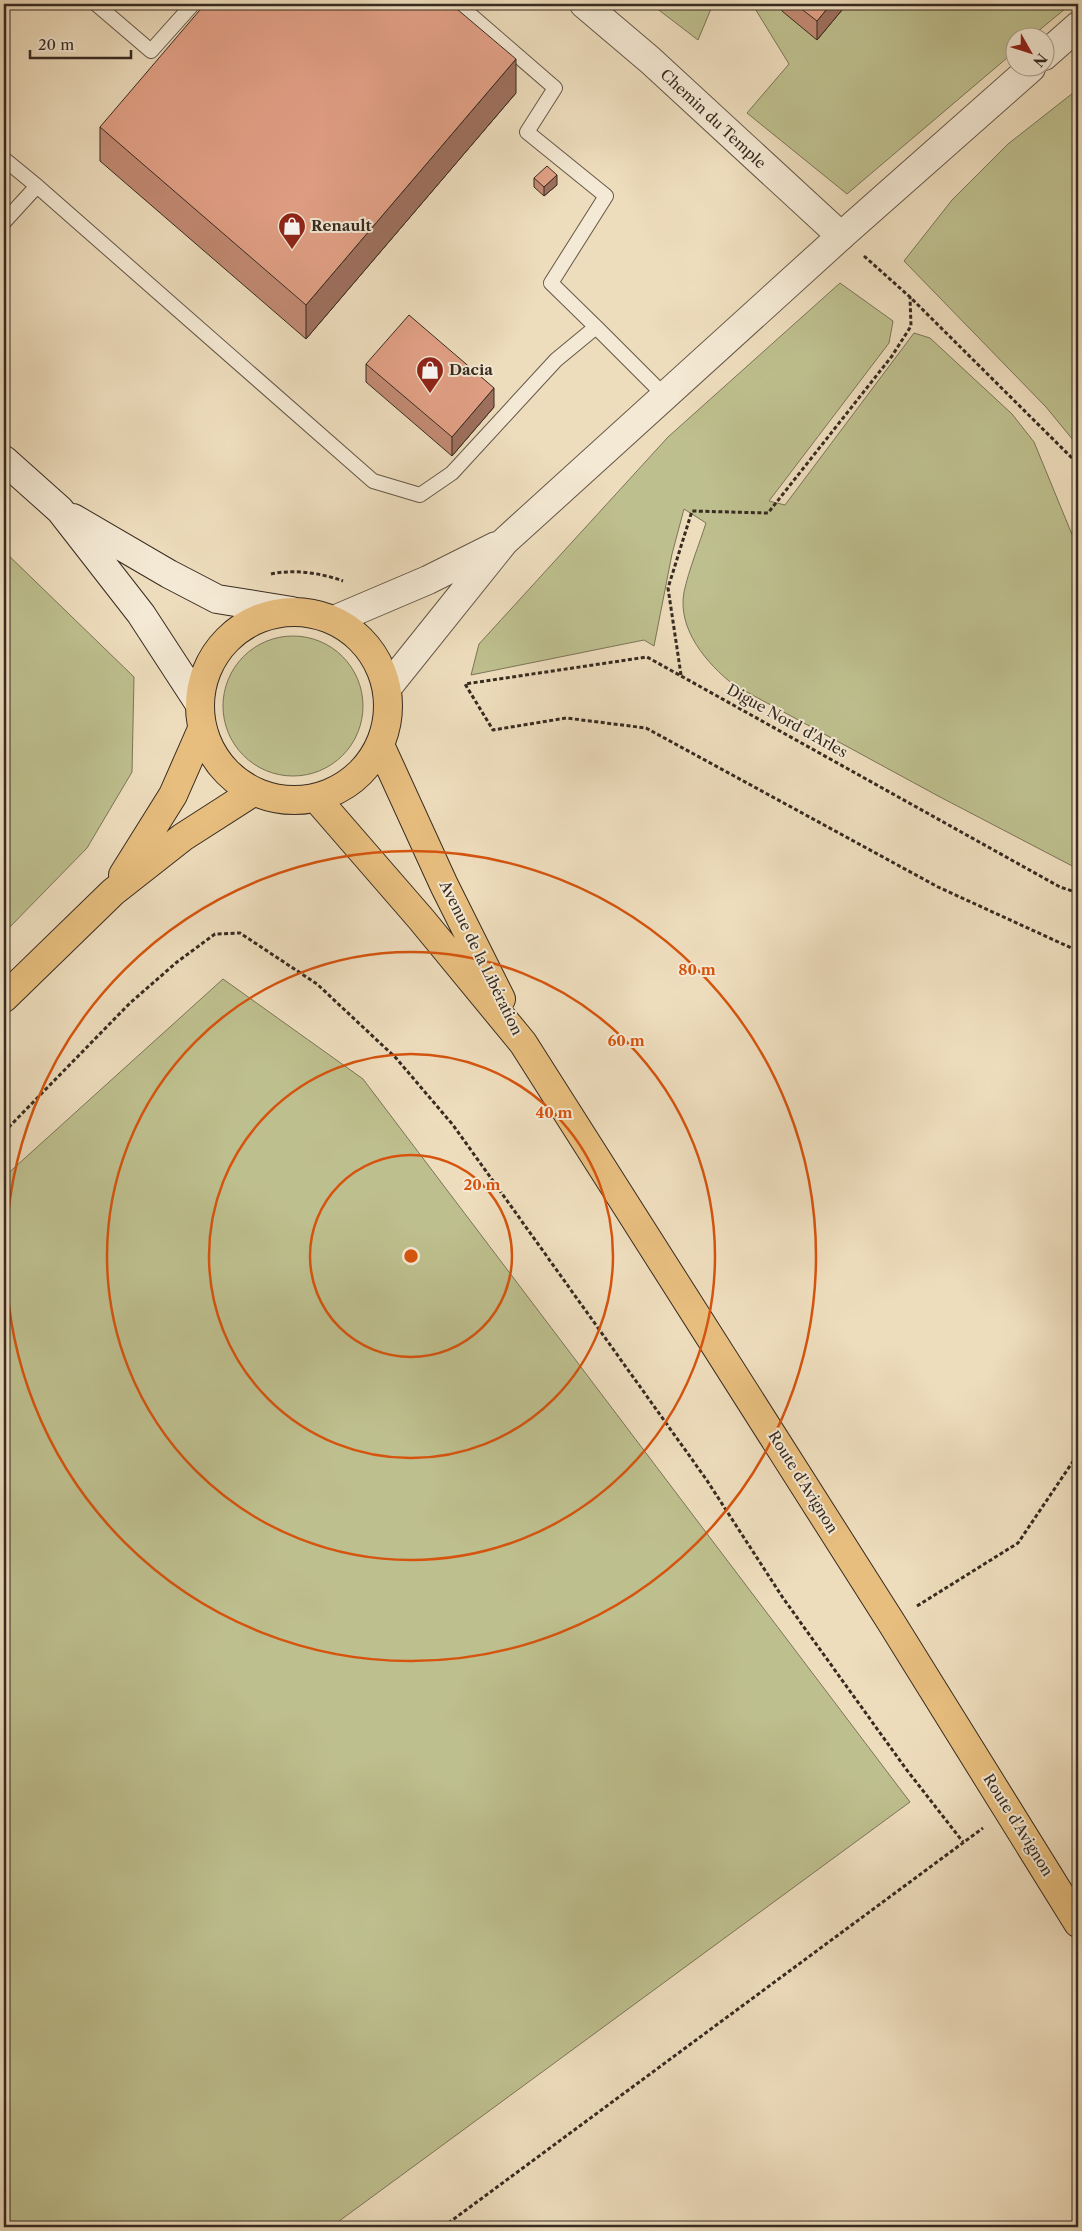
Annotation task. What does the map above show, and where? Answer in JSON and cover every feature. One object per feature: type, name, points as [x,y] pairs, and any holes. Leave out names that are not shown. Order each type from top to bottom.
[{"type":"main road","points":[[112,892],[173,795],[200,716],[204,674],[218,650],[238,629],[264,616],[292,611],[314,613],[334,620],[359,636],[377,660],[387,688],[388,717],[380,745],[364,769],[342,787],[316,798],[284,800],[253,792],[226,772],[211,753],[200,716]]},
{"type":"main road","name":"Avenue de la Libération","points":[[380,745],[444,885],[523,1043]]},
{"type":"main road","points":[[4,998],[112,892],[183,837],[253,792]]},
{"type":"main road","name":"Avenue de la Libération","points":[[316,798],[422,919],[523,1043]]},
{"type":"main road","name":"Route d'Avignon","points":[[523,1043],[891,1622],[1078,1924]]},
{"type":"street","name":"Chemin du Temple","points":[[584,4],[650,60],[841,236]]},
{"type":"street","points":[[1054,47],[1078,26]]},
{"type":"street","points":[[387,688],[504,542],[841,236],[1020,78]]},
{"type":"street","points":[[4,460],[60,510],[141,614],[200,716]]},
{"type":"street","points":[[60,510],[169,574],[217,598],[292,611]]},
{"type":"street","points":[[334,620],[428,580],[504,542]]},
{"type":"lane","points":[[96,4],[151,51],[194,4]]},
{"type":"lane","points":[[458,4],[555,88],[527,132],[606,196],[551,283],[665,396]]},
{"type":"lane","points":[[4,159],[373,481],[420,495],[452,473],[556,360],[596,327]]},
{"type":"lane","points":[[6,216],[37,186]]},
{"type":"path","points":[[841,236],[910,296],[1077,463],[1078,467]]},
{"type":"path","points":[[681,675],[668,588],[692,511],[768,513],[892,356],[911,326],[910,296]]},
{"type":"path","points":[[265,576],[283,571],[325,574],[349,583]]},
{"type":"path","name":"Digue Nord d'Arles","points":[[1078,893],[1060,887],[647,657],[465,684],[493,730],[566,718],[646,728],[938,887],[1078,951]]},
{"type":"path","points":[[4,1132],[130,1003],[176,962],[215,934],[240,933],[317,984],[396,1058],[453,1124],[706,1479],[783,1598],[906,1770],[963,1842]]},
{"type":"path","points":[[891,1622],[1018,1543],[1078,1454]]},
{"type":"path","points":[[443,2227],[1008,1810]]},
{"type":"green space","points":[[651,4],[713,4],[698,40]]},
{"type":"green space","points":[[756,4],[1071,4],[1042,28],[1004,28],[1004,61],[847,194],[747,113],[789,64],[754,7]]},
{"type":"green space","points":[[1078,89],[1078,446],[1046,407],[904,261],[952,200],[1008,144]]},
{"type":"green space","points":[[840,283],[893,321],[889,343],[769,501],[785,505],[914,333],[930,338],[1012,414],[1034,442],[1078,549],[1078,869],[940,797],[734,685],[714,667],[696,644],[685,619],[683,606],[684,592],[706,523],[684,509],[672,554],[654,646],[644,640],[471,675],[479,644],[668,437]]},
{"type":"green space","points":[[4,551],[134,677],[132,772],[87,848],[4,933]]},
{"type":"green space","points":[[293,636],[307,637],[320,641],[342,657],[358,679],[362,692],[362,720],[358,733],[342,755],[320,771],[307,775],[293,776],[279,775],[266,771],[244,755],[228,733],[224,720],[223,706],[224,692],[228,679],[244,657],[266,641],[279,637]]},
{"type":"green space","points":[[223,979],[363,1079],[910,1802],[331,2227],[4,2227],[4,1177]]},
{"type":"building","name":"Renault","points":[[205,4],[451,4],[516,59],[306,305],[100,127]]},
{"type":"building","points":[[795,4],[831,4],[817,21]]},
{"type":"building","points":[[547,166],[557,175],[544,187],[534,178]]},
{"type":"building","name":"Dacia","points":[[409,315],[494,388],[452,437],[366,364]]},
{"type":"building","points":[[1078,1461],[1078,1469],[1074,1464]]},
{"type":"place","name":"Renault","points":[[292,250]]},
{"type":"place","name":"Dacia","points":[[430,394]]}]
